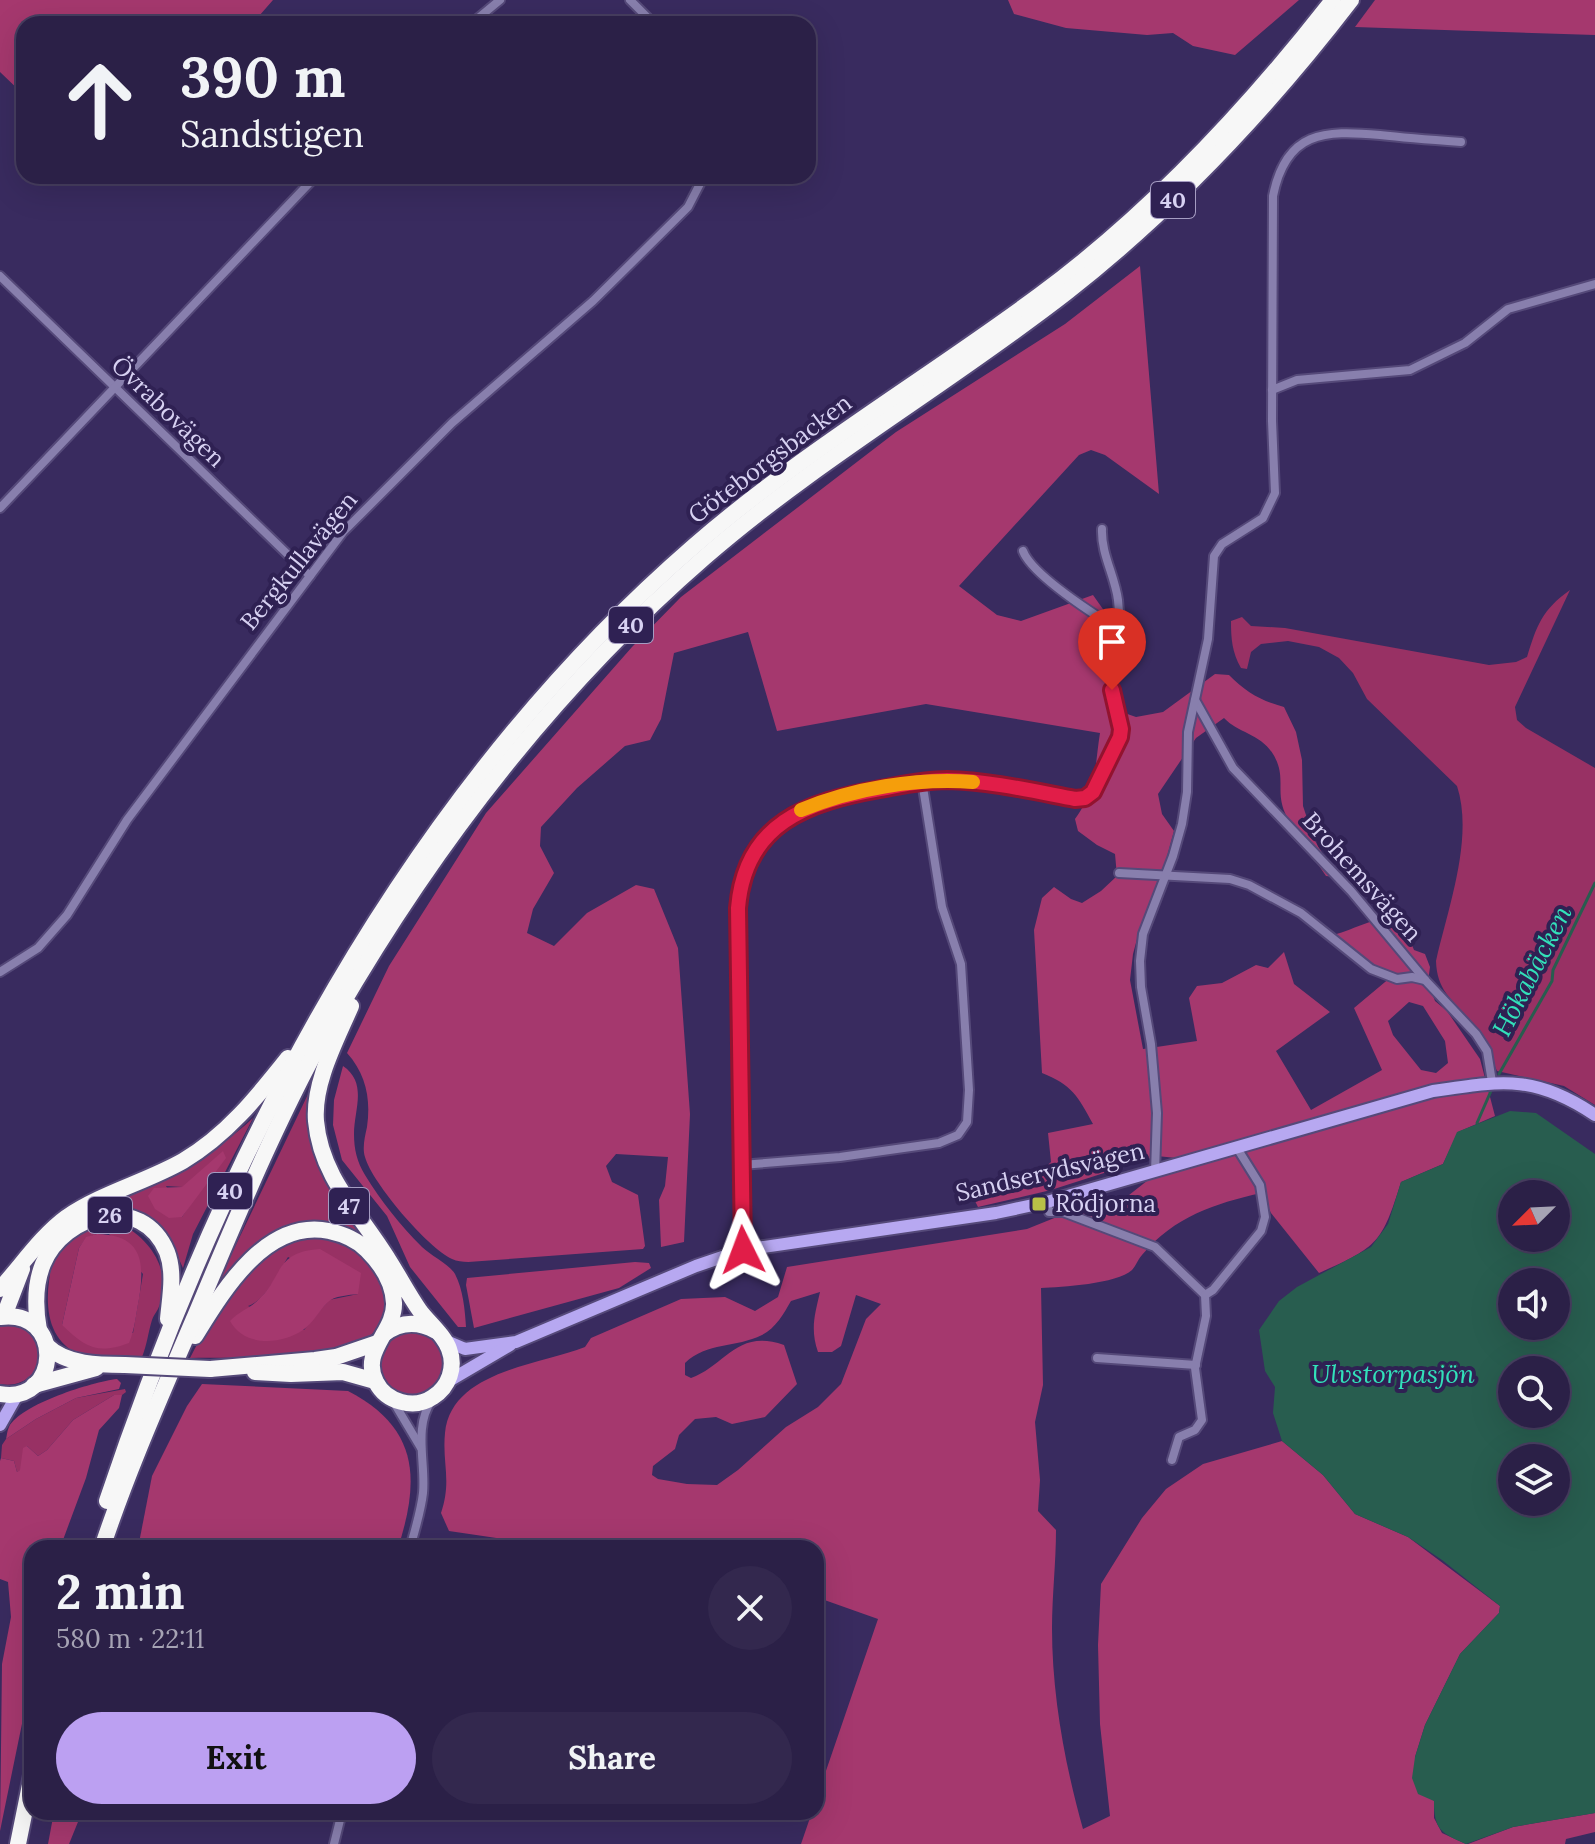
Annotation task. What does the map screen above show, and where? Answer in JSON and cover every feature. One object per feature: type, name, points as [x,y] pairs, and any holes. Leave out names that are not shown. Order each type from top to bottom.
[{"type":"highway","name":"Göteborgsbacken","points":[[312,1029],[355,954],[431,839],[510,736],[613,622],[696,544],[750,501],[1041,294],[1115,234],[1235,117],[1333,0]]},
{"type":"highway","name":"Göteborgsbacken","points":[[372,957],[412,891],[475,801],[547,713],[620,636],[755,516],[1013,332],[1110,257],[1245,127],[1351,0]]},
{"type":"highway","name":"40","points":[[166,1385],[274,1138],[334,1017],[372,957]]},
{"type":"highway","name":"47","points":[[372,957],[321,1080],[315,1118],[318,1139],[324,1161],[347,1203],[370,1232],[418,1309],[440,1336]]},
{"type":"highway","points":[[0,1289],[51,1231],[73,1213],[181,1162],[206,1146],[251,1104],[312,1029]]},
{"type":"highway","name":"40","points":[[167,1334],[255,1136],[312,1029]]},
{"type":"highway","name":"26","points":[[47,1346],[39,1330],[36,1291],[43,1262],[51,1249],[84,1222],[112,1214],[139,1221],[159,1239],[166,1251],[172,1284],[167,1334],[94,1540]]},
{"type":"highway","points":[[105,1540],[142,1439],[166,1385],[222,1296],[254,1257],[274,1241],[301,1231],[326,1230],[362,1245],[380,1265],[387,1277],[394,1304],[393,1317],[380,1339],[372,1355],[372,1369],[375,1381],[392,1399],[414,1404],[435,1397],[447,1382],[452,1361],[440,1336],[414,1323],[401,1324],[380,1339],[336,1357],[210,1369]]},
{"type":"highway","points":[[26,1260],[2,1316],[24,1319],[39,1330]]},
{"type":"highway","points":[[34,1385],[45,1371],[47,1346],[66,1358],[117,1365],[281,1374],[343,1372],[375,1381]]},
{"type":"highway","points":[[9,1394],[77,1371],[117,1365]]},
{"type":"highway","points":[[18,1844],[24,1814]]},
{"type":"highway","points":[[28,1844],[33,1820]]},
{"type":"street","points":[[481,16],[500,0]]},
{"type":"street","points":[[630,0],[646,16]]},
{"type":"street","points":[[1155,1172],[1157,1113],[1141,987],[1143,934],[1182,824],[1187,792],[1188,732],[1208,639],[1214,556],[1222,544],[1263,518],[1275,493],[1272,390],[1275,182],[1289,155],[1302,142],[1316,135],[1334,132],[1461,142]]},
{"type":"street","points":[[0,508],[308,184]]},
{"type":"street","name":"Bergkullavägen","points":[[0,972],[38,948],[67,915],[127,820],[343,532],[452,423],[593,301],[688,207],[700,184]]},
{"type":"street","name":"Övrabovägen","points":[[0,276],[310,576]]},
{"type":"street","points":[[1272,390],[1297,380],[1410,370],[1465,343],[1508,309],[1595,284]]},
{"type":"street","points":[[743,1250],[738,908],[744,873],[767,837],[800,811],[852,794],[922,781],[973,782],[1075,799],[1085,798],[1093,792],[1115,749],[1121,729],[1112,690],[1119,630],[1118,598],[1104,549],[1102,529]]},
{"type":"street","points":[[1023,551],[1028,561],[1052,583],[1119,630]]},
{"type":"street","name":"Brohemsvägen","points":[[1195,700],[1233,768],[1351,891],[1482,1043],[1491,1064],[1492,1082]]},
{"type":"street","points":[[741,1165],[840,1157],[927,1145],[958,1135],[967,1122],[969,1090],[961,964],[942,907],[922,781]]},
{"type":"street","points":[[1119,873],[1230,879],[1249,885],[1301,913],[1371,969],[1397,979],[1412,977],[1426,981]]},
{"type":"street","name":"Sandserydsvägen","points":[[447,1382],[516,1342],[696,1266],[743,1250],[954,1220],[1047,1202],[1433,1091],[1492,1082],[1541,1086],[1568,1097],[1595,1115]]},
{"type":"street","points":[[1205,1295],[1213,1290],[1261,1231],[1265,1217],[1260,1185],[1237,1148]]},
{"type":"street","points":[[1047,1202],[1049,1212],[1063,1212],[1155,1247],[1205,1295],[1206,1316],[1196,1365],[1202,1420],[1195,1430],[1179,1437],[1172,1460]]},
{"type":"street","name":"Sandserydsvägen","points":[[440,1336],[465,1349],[516,1342]]},
{"type":"street","points":[[1097,1358],[1196,1365]]},
{"type":"street","points":[[0,1425],[9,1394]]},
{"type":"street","points":[[412,1540],[423,1497],[421,1448],[426,1408],[435,1397]]},
{"type":"street","points":[[392,1399],[421,1448]]},
{"type":"street","points":[[334,1844],[340,1820]]},
{"type":"shaded area","points":[[0,0],[273,0],[259,16],[16,16],[16,87],[0,72]]},
{"type":"shaded area","points":[[1008,0],[1299,0],[1235,55],[1193,46],[1173,33],[1147,35],[1066,28],[1014,14]]},
{"type":"shaded area","points":[[1375,0],[1595,0],[1595,35],[1355,27]]},
{"type":"shaded area","points":[[1140,266],[1159,494],[1105,455],[1091,450],[1079,455],[959,586],[997,615],[1021,621],[1093,595],[1105,612],[1110,708],[1136,717],[1163,712],[1215,674],[1229,675],[1254,695],[1284,707],[1296,732],[1302,760],[1303,806],[1314,839],[1336,877],[1326,876],[1289,821],[1282,805],[1277,762],[1268,747],[1224,718],[1196,738],[1158,794],[1162,814],[1174,831],[1162,875],[1133,954],[1130,980],[1143,1049],[1197,1041],[1189,998],[1197,986],[1222,983],[1256,965],[1268,968],[1284,952],[1294,984],[1330,1012],[1276,1051],[1311,1110],[1382,1070],[1354,1008],[1391,977],[1359,962],[1324,937],[1393,917],[1404,926],[1414,950],[1425,954],[1430,967],[1428,982],[1435,1001],[1447,1011],[1480,1059],[1495,1116],[1458,1132],[1443,1164],[1401,1182],[1388,1218],[1375,1241],[1354,1256],[1319,1273],[1271,1213],[1261,1193],[1211,1207],[1182,1221],[1155,1242],[1125,1275],[1088,1284],[1041,1288],[1043,1385],[1035,1422],[1040,1480],[1038,1511],[1056,1530],[1052,1628],[1054,1679],[1065,1755],[1083,1829],[1110,1816],[1100,1724],[1098,1645],[1101,1584],[1142,1518],[1166,1489],[1203,1464],[1282,1441],[1323,1475],[1355,1514],[1408,1537],[1500,1606],[1499,1613],[1460,1654],[1425,1725],[1415,1757],[1434,1801],[1434,1818],[1442,1833],[1466,1844],[801,1844],[809,1820],[824,1820],[824,1777],[878,1619],[824,1600],[824,1540],[510,1540],[449,1531],[441,1513],[446,1491],[445,1433],[451,1412],[463,1396],[480,1383],[522,1366],[585,1347],[591,1338],[681,1299],[725,1297],[755,1311],[778,1297],[787,1267],[1027,1229],[1099,1200],[1124,1199],[1176,1158],[1157,1156],[1051,1190],[978,1207],[975,1201],[979,1194],[1029,1183],[1051,1162],[1048,1133],[1093,1124],[1073,1092],[1042,1073],[1034,930],[1042,898],[1054,887],[1082,903],[1117,876],[1115,854],[1078,831],[1075,819],[1091,787],[1100,733],[926,704],[777,731],[748,632],[674,653],[661,719],[650,740],[625,746],[577,788],[541,827],[540,846],[554,873],[533,909],[527,933],[554,946],[587,913],[636,885],[654,889],[678,948],[690,1114],[684,1242],[661,1247],[659,1200],[665,1186],[668,1157],[616,1154],[606,1166],[612,1182],[638,1195],[643,1249],[463,1262],[442,1253],[416,1229],[389,1198],[365,1157],[368,1117],[366,1087],[359,1069],[347,1053],[389,966],[486,813],[632,647],[681,597],[896,432],[1065,324]],"holes":[[[1409,1002],[1423,1006],[1445,1041],[1448,1063],[1436,1073],[1421,1070],[1393,1035],[1388,1021]],[[820,1292],[815,1315],[818,1352],[832,1352],[841,1346],[856,1295],[881,1304],[866,1319],[841,1384],[818,1407],[786,1427],[717,1485],[687,1484],[652,1475],[653,1466],[675,1449],[679,1435],[695,1419],[716,1417],[732,1424],[765,1417],[797,1384],[784,1345],[768,1341],[743,1345],[691,1378],[685,1375],[685,1363],[712,1348],[762,1335],[775,1324],[791,1301]]]},
{"type":"shaded area","points":[[1570,590],[1515,707],[1517,720],[1526,728],[1595,768],[1595,1105],[1564,1086],[1497,1071],[1477,1031],[1440,982],[1436,961],[1457,873],[1463,828],[1457,786],[1367,699],[1353,673],[1339,658],[1319,647],[1288,641],[1261,644],[1251,652],[1247,669],[1241,668],[1231,634],[1231,621],[1242,617],[1251,626],[1285,628],[1489,665],[1516,662],[1527,657],[1542,619],[1553,604]]},
{"type":"shaded area","points":[[343,1066],[351,1073],[357,1089],[354,1140],[360,1165],[406,1230],[455,1274],[462,1293],[466,1327],[458,1327],[410,1267],[387,1216],[342,1160],[333,1125],[334,1100]]},
{"type":"shaded area","points":[[311,1088],[311,1147],[321,1171],[366,1238],[343,1227],[302,1223],[210,1299]]},
{"type":"shaded area","points":[[253,1118],[193,1234],[183,1268],[158,1225],[139,1212],[113,1204],[187,1166],[238,1132]],"holes":[[[166,1186],[182,1187],[194,1199],[182,1217]]]},
{"type":"shaded area","points":[[223,1151],[226,1158],[182,1217],[169,1218],[155,1209],[148,1196],[154,1188],[182,1187]]},
{"type":"shaded area","points":[[121,1224],[142,1239],[157,1259],[163,1283],[162,1296],[142,1357],[81,1355],[62,1343],[52,1325],[48,1292],[52,1262],[84,1232]],"holes":[[[109,1234],[143,1274],[133,1333],[62,1325],[79,1248],[86,1238]]]},
{"type":"shaded area","points":[[97,1234],[123,1239],[132,1245],[140,1262],[141,1285],[133,1332],[129,1343],[118,1347],[92,1347],[62,1325],[79,1248],[86,1237]]},
{"type":"shaded area","points":[[311,1237],[343,1244],[360,1254],[375,1270],[383,1288],[386,1309],[371,1335],[356,1346],[318,1354],[274,1358],[190,1358],[222,1304],[253,1265],[275,1248]],"holes":[[[288,1257],[358,1294],[329,1300],[304,1330],[248,1306],[266,1292]]]},
{"type":"shaded area","points":[[320,1249],[361,1273],[358,1294],[331,1300],[307,1327],[284,1339],[253,1339],[236,1329],[230,1321],[265,1293],[286,1261],[305,1251]]},
{"type":"shaded area","points":[[649,1263],[651,1268],[619,1288],[474,1328],[467,1278]]},
{"type":"shaded area","points":[[0,1323],[25,1327],[39,1345],[38,1365],[24,1381],[0,1384]]},
{"type":"shaded area","points":[[411,1330],[424,1333],[434,1340],[441,1350],[444,1363],[441,1376],[434,1386],[424,1393],[411,1396],[398,1393],[388,1386],[381,1376],[378,1363],[381,1350],[388,1340],[398,1333]]},
{"type":"shaded area","points":[[117,1379],[121,1383],[119,1389],[76,1398],[6,1439],[9,1427],[27,1410],[75,1389]]},
{"type":"shaded area","points":[[202,1384],[348,1391],[389,1421],[401,1439],[408,1458],[411,1478],[409,1500],[400,1540],[140,1540],[152,1476],[187,1406]]},
{"type":"shaded area","points":[[125,1389],[122,1395],[114,1395],[73,1420],[38,1456],[27,1446],[21,1470],[17,1472],[14,1461],[1,1458],[6,1439],[36,1419],[76,1398]]},
{"type":"shaded area","points":[[114,1395],[122,1395],[119,1408],[99,1430],[86,1478],[63,1540],[24,1540],[24,1714],[0,1831],[2,1664],[11,1617],[8,1582],[0,1579],[0,1461],[1,1458],[14,1461],[17,1472],[20,1470],[23,1448],[27,1446],[38,1456],[73,1420]]},
{"type":"shaded area","points":[[1595,1813],[1595,1832],[1566,1839],[1565,1844],[1468,1844],[1513,1827]]},
{"type":"shaded area","points":[[52,1820],[79,1820],[69,1844],[48,1844]]},
{"type":"water","name":"Ulvstorpasjön","points":[[1510,1111],[1536,1113],[1595,1154],[1595,1813],[1513,1827],[1466,1844],[1441,1829],[1435,1818],[1434,1801],[1418,1794],[1412,1778],[1415,1757],[1425,1725],[1460,1654],[1499,1613],[1500,1606],[1408,1537],[1355,1514],[1323,1475],[1282,1441],[1273,1413],[1275,1387],[1265,1371],[1259,1330],[1279,1301],[1297,1287],[1371,1247],[1388,1224],[1401,1182],[1443,1164],[1457,1132]]},
{"type":"waterway","name":"Hökabäcken","points":[[1499,1074],[1552,981],[1553,970],[1595,883]]},
{"type":"waterway","name":"Hökabäcken","points":[[1477,1123],[1491,1091]]},
{"type":"slow traffic","points":[[801,810],[852,794],[922,781],[973,782]]},
{"type":"place","name":"Rödjorna","points":[[1039,1204]]},
{"type":"route","points":[[743,1250],[738,908],[744,873],[767,837],[783,821],[822,802],[922,781],[973,782],[1075,799],[1085,798],[1098,786],[1120,737],[1112,690]]}]
